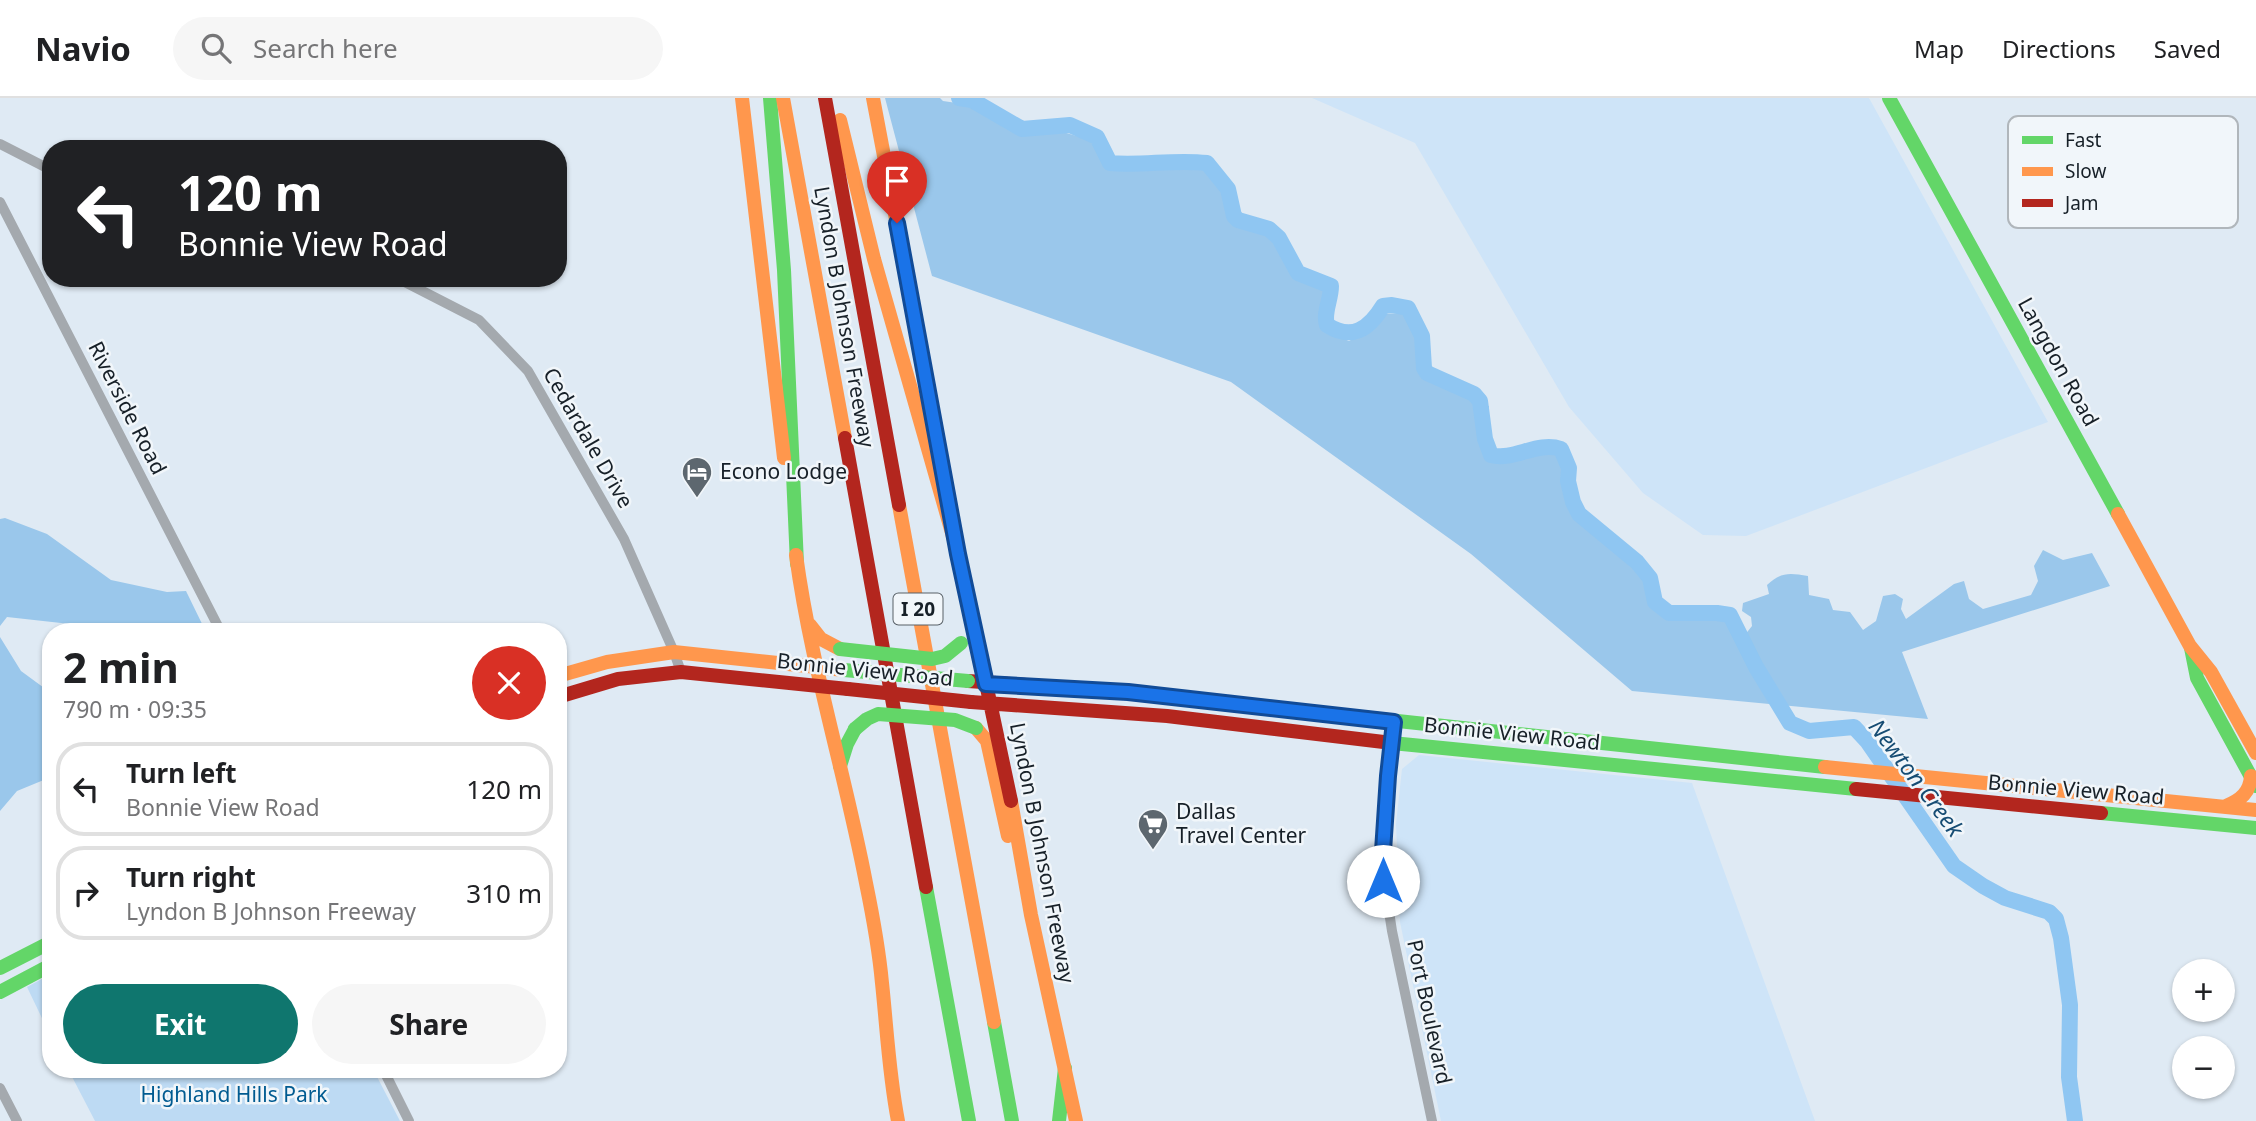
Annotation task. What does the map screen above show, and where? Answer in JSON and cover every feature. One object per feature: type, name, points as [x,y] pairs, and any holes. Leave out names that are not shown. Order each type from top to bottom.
[{"type":"main road","points":[[742,98],[797,564],[816,666],[879,953],[888,1076],[898,1121]]},
{"type":"main road","points":[[770,98],[784,270],[797,564]]},
{"type":"main road","name":"Lyndon B Johnson Freeway","points":[[783,98],[969,1121]]},
{"type":"main road","name":"Lyndon B Johnson Freeway","points":[[825,98],[1012,1121]]},
{"type":"main road","points":[[834,98],[874,259],[958,554]]},
{"type":"main road","name":"Lyndon B Johnson Freeway","points":[[873,98],[958,554],[1076,1121]]},
{"type":"main road","name":"Langdon Road","points":[[1889,98],[2190,646],[2211,672],[2256,752]]},
{"type":"main road","points":[[807,621],[821,639],[840,649],[932,659],[945,656],[961,643],[972,614]]},
{"type":"main road","name":"Langdon Road","points":[[2190,646],[2197,678],[2253,781]]},
{"type":"main road","name":"Bonnie View Road","points":[[567,673],[607,662],[674,652],[986,684],[1128,692],[1394,722],[2256,810]]},
{"type":"main road","name":"Bonnie View Road","points":[[567,694],[618,678],[681,672],[990,704],[1127,712],[1392,743],[2256,828]]},
{"type":"main road","points":[[1127,712],[1128,692]]},
{"type":"main road","points":[[840,767],[855,729],[878,714],[955,720],[976,728],[986,741],[1012,851],[1031,915]]},
{"type":"main road","points":[[1392,743],[1394,722]]},
{"type":"main road","points":[[2223,807],[2244,797],[2253,781]]},
{"type":"main road","points":[[0,968],[42,947]]},
{"type":"main road","points":[[0,992],[42,970]]},
{"type":"main road","points":[[1059,1121],[1065,1068]]},
{"type":"street","points":[[0,144],[42,165]]},
{"type":"street","name":"Riverside Road","points":[[0,202],[42,284]]},
{"type":"street","name":"Riverside Road","points":[[44,287],[216,623]]},
{"type":"street","name":"Cedardale Drive","points":[[415,287],[479,320],[528,371],[624,539],[681,672]]},
{"type":"street","name":"Port Boulevard","points":[[1392,743],[1382,866],[1392,931],[1432,1121]]},
{"type":"street","points":[[388,1078],[409,1121]]},
{"type":"street","points":[[0,1088],[17,1121]]},
{"type":"shaded area","points":[[885,98],[940,98],[943,101],[984,107],[1024,133],[1056,130],[1104,144],[1116,167],[1164,169],[1184,163],[1208,167],[1232,190],[1237,221],[1274,235],[1297,277],[1331,288],[1336,303],[1328,325],[1334,335],[1349,341],[1378,325],[1386,314],[1410,312],[1426,344],[1429,378],[1479,405],[1489,406],[1488,439],[1503,463],[1553,449],[1568,457],[1577,504],[1584,515],[1639,559],[1653,576],[1655,588],[1662,599],[1678,616],[1726,616],[1744,636],[1752,626],[1751,617],[1742,611],[1743,603],[1769,594],[1767,585],[1790,574],[1808,576],[1809,595],[1829,599],[1833,610],[1850,612],[1863,630],[1876,621],[1883,596],[1895,594],[1903,599],[1901,609],[1906,619],[1954,584],[1964,581],[1969,599],[1983,609],[2031,595],[2038,581],[2034,566],[2043,550],[2063,560],[2092,553],[2110,586],[1902,652],[1928,719],[1632,691],[1471,554],[1231,382],[932,276]]},
{"type":"shaded area","points":[[1312,98],[1869,98],[2048,422],[1746,536],[1703,535],[1643,493],[1569,407],[1415,143]]},
{"type":"shaded area","points":[[5,518],[47,534],[111,580],[167,592],[186,591],[202,623],[61,623],[7,617],[0,626],[0,519]]},
{"type":"shaded area","points":[[0,637],[21,671],[42,686],[42,781],[17,791],[0,811]]},
{"type":"shaded area","points":[[1419,755],[1692,783],[1815,1121],[1441,1121],[1400,922],[1396,824],[1402,769]]},
{"type":"green space","points":[[42,979],[42,1018],[27,987]]},
{"type":"green space","name":"Highland Hills Park","points":[[73,1078],[378,1078],[400,1121],[95,1121]]},
{"type":"waterway","name":"Newton Creek","points":[[959,98],[972,100],[1022,129],[1070,125],[1097,137],[1110,163],[1207,163],[1228,189],[1234,216],[1238,220],[1269,229],[1279,238],[1298,273],[1331,286],[1326,320],[1327,325],[1336,330],[1359,330],[1372,321],[1383,306],[1408,308],[1422,336],[1424,368],[1427,373],[1474,394],[1480,401],[1485,439],[1491,455],[1508,455],[1543,447],[1561,449],[1569,468],[1568,481],[1579,514],[1637,562],[1650,578],[1655,602],[1669,613],[1730,615],[1756,667],[1790,723],[1809,731],[1854,727],[1867,741],[1954,866],[2005,898],[2049,912],[2056,919],[2070,1005],[2069,1077],[2075,1121]]},
{"type":"traffic: fast","points":[[770,98],[784,270],[797,564]]},
{"type":"traffic: fast","points":[[1889,98],[2118,514]]},
{"type":"traffic: fast","points":[[840,649],[932,659],[945,656],[961,643]]},
{"type":"traffic: fast","points":[[2191,648],[2197,678],[2256,786]]},
{"type":"traffic: fast","points":[[844,670],[968,681]]},
{"type":"traffic: fast","points":[[1314,712],[1825,767]]},
{"type":"traffic: fast","points":[[855,729],[878,714],[955,720],[976,728]]},
{"type":"traffic: fast","points":[[840,766],[855,729]]},
{"type":"traffic: fast","points":[[1392,743],[1856,789]]},
{"type":"traffic: fast","points":[[2101,813],[2256,828]]},
{"type":"traffic: fast","points":[[926,887],[969,1121]]},
{"type":"traffic: fast","points":[[0,968],[42,947]]},
{"type":"traffic: fast","points":[[0,992],[42,970]]},
{"type":"traffic: fast","points":[[994,1022],[1012,1121]]},
{"type":"traffic: fast","points":[[1059,1121],[1065,1068]]},
{"type":"traffic: slow","points":[[742,98],[784,458]]},
{"type":"traffic: slow","points":[[783,98],[845,438]]},
{"type":"traffic: slow","points":[[873,98],[945,478]]},
{"type":"traffic: slow","points":[[840,120],[874,259],[958,554]]},
{"type":"traffic: slow","points":[[899,505],[994,1022]]},
{"type":"traffic: slow","points":[[2118,514],[2190,646],[2211,672],[2256,753]]},
{"type":"traffic: slow","points":[[796,555],[810,638],[858,842],[873,921],[898,1121]]},
{"type":"traffic: slow","points":[[810,625],[821,639],[840,649]]},
{"type":"traffic: slow","points":[[567,673],[607,662],[674,652],[844,670]]},
{"type":"traffic: slow","points":[[976,728],[987,741],[1008,836]]},
{"type":"traffic: slow","points":[[1825,767],[2256,810]]},
{"type":"traffic: slow","points":[[2226,806],[2244,795],[2251,776]]},
{"type":"traffic: slow","points":[[1011,801],[1031,915],[1076,1121]]},
{"type":"traffic: jam","points":[[825,98],[899,505]]},
{"type":"traffic: jam","points":[[845,438],[926,887]]},
{"type":"traffic: jam","points":[[957,547],[1011,801]]},
{"type":"traffic: jam","points":[[567,694],[618,679],[681,672],[848,689]]},
{"type":"traffic: jam","points":[[968,681],[1128,692],[1314,712]]},
{"type":"traffic: jam","points":[[848,689],[971,702]]},
{"type":"traffic: jam","points":[[971,702],[1167,716],[1392,743]]},
{"type":"traffic: jam","points":[[1856,789],[2101,813]]},
{"type":"place","name":"Econo Lodge","points":[[697,499]]},
{"type":"place","name":"Dallas Travel Center","points":[[1153,851]]},
{"type":"route","points":[[897,223],[958,554],[986,684],[1128,692],[1394,722],[1388,776],[1383,881]]}]
